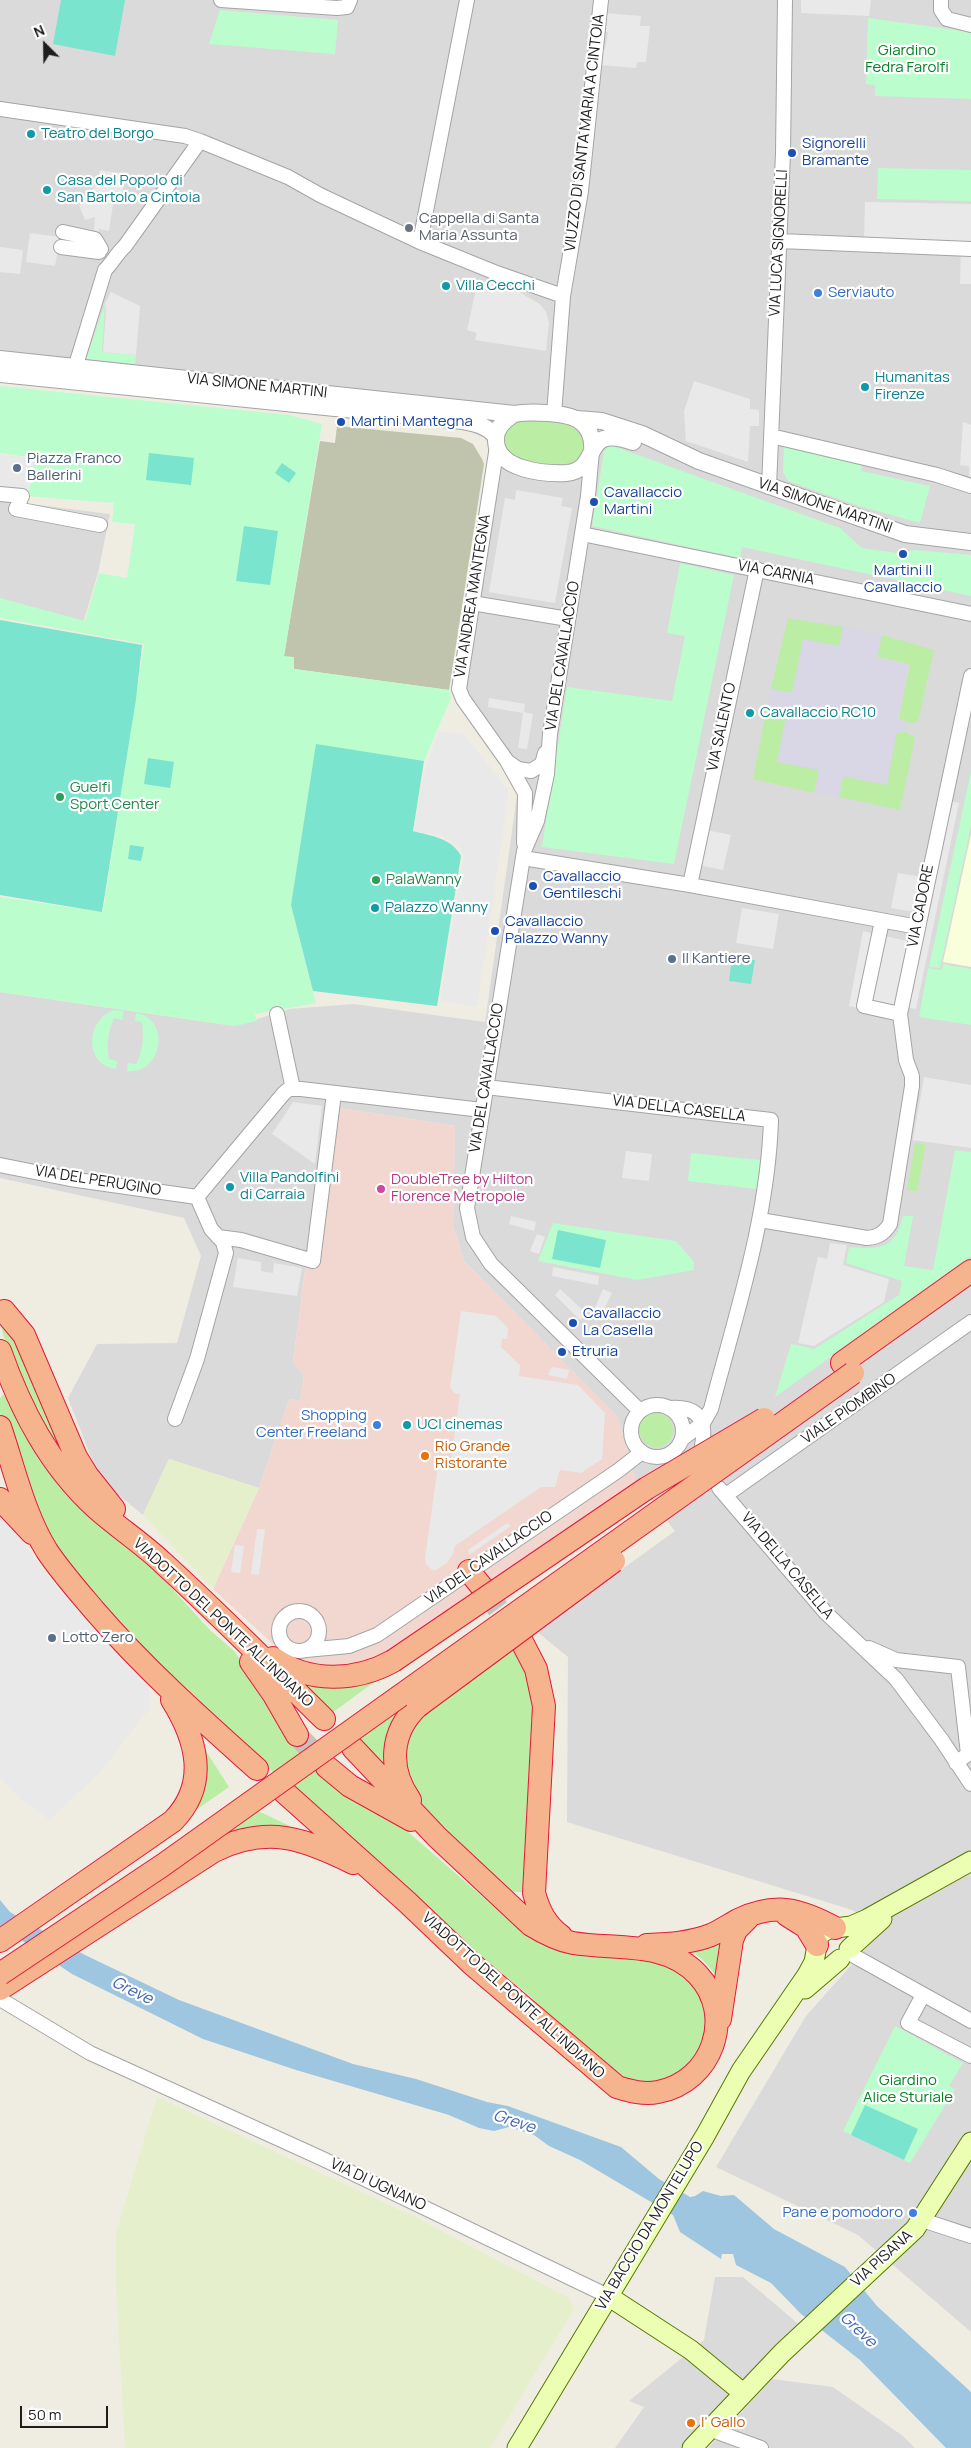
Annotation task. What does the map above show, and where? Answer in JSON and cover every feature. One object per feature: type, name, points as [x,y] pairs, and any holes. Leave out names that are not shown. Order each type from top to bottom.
[{"type":"highway","points":[[437,1837],[402,1788],[395,1766],[395,1750],[399,1730],[418,1706],[600,1572],[668,1517],[742,1453],[971,1271]]},
{"type":"highway","points":[[215,1612],[275,1660],[306,1674],[330,1677],[360,1674],[393,1660],[647,1488],[848,1368],[971,1289]]},
{"type":"highway","points":[[4,1311],[24,1335],[69,1443],[87,1475],[108,1502],[162,1561]]},
{"type":"highway","name":"VIADOTTO DEL PONTE ALL'INDIANO","points":[[0,1351],[23,1407],[43,1445],[67,1479],[159,1573],[251,1661],[274,1695],[297,1735]]},
{"type":"highway","points":[[0,1955],[149,1856],[764,1419]]},
{"type":"highway","points":[[0,1427],[24,1498],[47,1550]]},
{"type":"highway","points":[[0,1974],[163,1865],[742,1453]]},
{"type":"highway","points":[[0,1499],[18,1516],[47,1550],[72,1585],[108,1627],[160,1680],[257,1769]]},
{"type":"highway","name":"VIADOTTO DEL PONTE ALL'INDIANO","points":[[97,1509],[162,1561],[324,1719]]},
{"type":"highway","points":[[469,1571],[485,1590]]},
{"type":"highway","points":[[521,1640],[536,1669],[544,1706],[534,1893],[542,1915],[549,1925],[572,1943]]},
{"type":"highway","points":[[0,1940],[173,1821],[187,1806],[195,1785],[197,1773],[192,1743],[178,1709],[160,1680]]},
{"type":"highway","name":"VIADOTTO DEL PONTE ALL'INDIANO","points":[[283,1791],[378,1875],[472,1964],[617,2087],[632,2091],[657,2092],[681,2084],[701,2067],[709,2055],[718,2030],[714,2001],[707,1986],[698,1974],[675,1958],[662,1953],[626,1947],[572,1943],[531,1926],[437,1837],[353,1748]]},
{"type":"highway","name":"VIADOTTO DEL PONTE ALL'INDIANO","points":[[327,1767],[350,1786],[437,1837]]},
{"type":"highway","points":[[0,1989],[214,1851],[248,1838],[292,1838],[333,1852],[378,1875]]},
{"type":"highway","points":[[626,1947],[670,1944],[702,1938],[761,1912],[786,1909],[809,1914],[837,1928]]},
{"type":"highway","points":[[718,2030],[725,1996],[732,1940],[741,1923],[761,1912],[799,1921],[812,1935],[817,1948]]},
{"type":"main road","name":"VIA BACCIO DA MONTELUPO","points":[[517,2448],[705,2136],[741,2070],[807,1975],[817,1948],[817,1940],[823,1931],[867,1919],[971,1861]]},
{"type":"main road","name":"VIA BACCIO DA MONTELUPO","points":[[786,2007],[867,1931],[918,1891]]},
{"type":"main road","points":[[817,1948],[830,1960],[845,1953],[847,1935],[837,1928]]},
{"type":"main road","name":"VIA PISANA","points":[[692,2448],[786,2348],[922,2220],[971,2142]]},
{"type":"main road","name":"VIA DI UGNANO","points":[[608,2296],[691,2350],[743,2393]]},
{"type":"street","points":[[221,0],[337,8],[347,7],[350,0]]},
{"type":"street","points":[[420,242],[467,0]]},
{"type":"street","name":"VIUZZO DI SANTA MARIA A CINTOIA","points":[[554,414],[563,296],[581,191],[601,0]]},
{"type":"street","name":"VIA LUCA SIGNORELLI","points":[[769,487],[780,241],[785,0]]},
{"type":"street","points":[[941,0],[941,10],[947,19],[971,25]]},
{"type":"street","points":[[0,110],[176,135],[200,141],[288,177],[320,195],[420,242],[494,272],[563,296]]},
{"type":"street","points":[[75,368],[105,270],[113,262],[118,252],[125,246],[200,141]]},
{"type":"street","points":[[63,232],[95,239],[105,270]]},
{"type":"street","points":[[780,241],[971,249]]},
{"type":"street","points":[[61,247],[100,250],[112,245],[118,252]]},
{"type":"street","name":"VIA SIMONE MARTINI","points":[[0,359],[248,384],[514,414],[532,412],[577,419],[592,419],[642,434],[684,455],[769,487],[906,534],[971,542]]},
{"type":"street","name":"VIA SIMONE MARTINI","points":[[0,374],[463,421],[479,425],[491,431],[501,456],[516,466],[565,473],[582,467],[601,440],[615,436],[659,450],[684,455]]},
{"type":"street","points":[[496,442],[502,423],[514,414]]},
{"type":"street","points":[[577,419],[590,434],[592,451]]},
{"type":"street","points":[[771,436],[937,475],[971,486]]},
{"type":"street","name":"VIA ANDREA MANTEGNA","points":[[496,442],[460,693],[508,761],[525,794],[524,854]]},
{"type":"street","name":"VIA DEL CAVALLACCIO","points":[[592,451],[588,496],[550,734],[549,755],[541,804],[524,854],[468,1208],[471,1229],[478,1246],[496,1270],[640,1411]]},
{"type":"street","points":[[0,494],[22,496],[16,509],[100,525]]},
{"type":"street","name":"VIA CARNIA","points":[[582,534],[971,614]]},
{"type":"street","name":"VIA SALENTO","points":[[690,885],[757,569]]},
{"type":"street","points":[[472,603],[568,619]]},
{"type":"street","name":"VIA CADORE","points":[[900,1014],[971,676]]},
{"type":"street","points":[[508,761],[524,771],[537,768],[543,761],[550,734]]},
{"type":"street","points":[[524,854],[918,927]]},
{"type":"street","points":[[760,1220],[867,1238],[879,1236],[890,1224],[912,1076],[906,1060],[900,1014],[864,1006],[882,921]]},
{"type":"street","points":[[277,1014],[293,1089]]},
{"type":"street","name":"VIA DELLA CASELLA","points":[[486,1087],[771,1120],[770,1158],[760,1220],[711,1409],[702,1423],[682,1439]]},
{"type":"street","points":[[175,1419],[197,1359],[226,1253],[223,1242],[210,1229],[197,1197],[284,1094],[293,1089],[482,1110]]},
{"type":"street","points":[[218,1236],[241,1240],[313,1261],[334,1093]]},
{"type":"street","name":"VIA DEL PERUGINO","points":[[0,1164],[70,1179],[197,1197]]},
{"type":"street","name":"VIALE PIOMBINO","points":[[723,1491],[971,1322]]},
{"type":"street","points":[[670,1408],[676,1412],[683,1425],[678,1455],[660,1457],[642,1452],[634,1444],[630,1432],[632,1420],[640,1411],[654,1405],[691,1410],[702,1423]]},
{"type":"street","name":"VIA DELLA CASELLA","points":[[702,1423],[704,1431],[702,1445]]},
{"type":"street","name":"VIA DEL CAVALLACCIO","points":[[330,1647],[318,1636],[318,1623],[309,1613],[296,1610],[284,1616],[279,1629],[282,1642],[292,1650],[349,1646],[376,1635],[614,1474],[642,1452]]},
{"type":"street","name":"VIA DELLA CASELLA","points":[[723,1491],[826,1613],[896,1679],[941,1739],[971,1784]]},
{"type":"street","points":[[306,1650],[311,1647],[318,1636]]},
{"type":"street","name":"VIA DELLA CASELLA","points":[[857,1643],[896,1660],[958,1667],[968,1754],[956,1763]]},
{"type":"street","points":[[845,1953],[971,2021]]},
{"type":"street","points":[[923,1994],[908,2023],[969,2050]]},
{"type":"street","name":"VIA DI UGNANO","points":[[0,1999],[90,2053],[324,2159],[608,2296]]},
{"type":"street","points":[[922,2220],[971,2236]]},
{"type":"street","points":[[709,2429],[761,2448]]},
{"type":"shaded area","points":[[0,0],[971,0],[971,2332],[858,2235],[716,2167],[806,2016],[885,1927],[852,1910],[567,1822],[568,1657],[536,1631],[675,1531],[636,1481],[618,1417],[464,1261],[453,1225],[455,1126],[327,1106],[293,1362],[304,1375],[300,1401],[289,1399],[259,1488],[169,1459],[143,1515],[100,1480],[68,1398],[97,1344],[177,1343],[201,1256],[184,1218],[0,1178],[0,992],[235,1026],[289,1009],[354,1004],[485,1022],[518,789],[453,696],[491,454],[486,439],[470,431],[0,382]]},
{"type":"shaded area","points":[[61,0],[125,0],[115,56],[53,44]]},
{"type":"shaded area","points":[[801,0],[871,0],[869,16],[801,13]]},
{"type":"shaded area","points":[[605,13],[641,16],[640,26],[650,26],[646,62],[637,62],[636,68],[600,65],[602,49],[605,49],[608,32],[603,32]]},
{"type":"shaded area","points":[[100,170],[124,174],[122,199],[114,198],[109,231],[99,229],[98,232],[94,230],[95,217],[85,220],[79,205],[87,202],[87,197],[97,184]]},
{"type":"shaded area","points":[[865,202],[971,204],[971,284],[960,284],[961,242],[864,238]]},
{"type":"shaded area","points":[[30,233],[60,237],[55,266],[26,262]]},
{"type":"shaded area","points":[[0,247],[23,250],[20,274],[0,272]]},
{"type":"shaded area","points":[[478,280],[512,288],[540,304],[546,312],[549,323],[546,351],[475,340],[477,333],[467,330]]},
{"type":"shaded area","points":[[111,292],[140,306],[136,355],[103,352],[105,303]]},
{"type":"shaded area","points":[[694,381],[750,399],[750,409],[759,410],[759,426],[750,426],[748,462],[686,441],[684,411]]},
{"type":"shaded area","points":[[963,422],[971,425],[971,479],[969,478],[969,466],[960,465]]},
{"type":"shaded area","points":[[337,426],[461,438],[473,444],[482,459],[484,464],[449,690],[294,669],[284,656],[320,441],[335,443]]},
{"type":"shaded area","points":[[149,453],[194,458],[191,485],[146,480]]},
{"type":"shaded area","name":"Piazza Franco Ballerini","points":[[0,454],[35,458],[32,479],[23,502],[0,500]]},
{"type":"shaded area","points":[[282,463],[296,473],[289,483],[275,473]]},
{"type":"shaded area","points":[[516,490],[563,498],[561,506],[572,508],[555,603],[489,592],[505,498],[515,500]]},
{"type":"shaded area","points":[[0,500],[110,514],[98,573],[83,623],[0,601]]},
{"type":"shaded area","points":[[244,526],[278,531],[270,585],[236,581]]},
{"type":"shaded area","name":"Guelfi Sport Center","points":[[0,620],[142,645],[136,699],[102,912],[0,895]]},
{"type":"shaded area","points":[[843,627],[882,635],[877,659],[908,665],[897,720],[908,723],[906,732],[897,731],[887,785],[843,776],[839,797],[814,793],[819,770],[777,762],[787,711],[767,707],[771,689],[792,693],[803,639],[839,646]]},
{"type":"shaded area","points":[[489,698],[525,704],[524,712],[533,714],[527,749],[518,748],[523,713],[488,707]]},
{"type":"shaded area","points":[[438,732],[463,733],[509,791],[477,1007],[440,1000],[464,856],[460,848],[443,836],[413,831],[424,773]]},
{"type":"shaded area","name":"PalaWanny","points":[[316,744],[424,761],[413,831],[447,841],[461,856],[437,1006],[313,991],[291,905]]},
{"type":"shaded area","points":[[148,758],[174,762],[170,788],[144,784]]},
{"type":"shaded area","points":[[949,801],[959,803],[916,1009],[906,1007]]},
{"type":"shaded area","points":[[706,830],[731,835],[723,870],[699,865]]},
{"type":"shaded area","points":[[971,834],[971,967],[943,962]]},
{"type":"shaded area","points":[[130,845],[144,847],[141,861],[128,859]]},
{"type":"shaded area","points":[[898,873],[922,877],[915,912],[891,908]]},
{"type":"shaded area","points":[[742,908],[779,914],[773,949],[736,943]]},
{"type":"shaded area","points":[[863,931],[874,934],[859,1008],[849,1006]]},
{"type":"shaded area","points":[[884,936],[908,941],[895,1009],[869,1004]]},
{"type":"shaded area","points":[[732,957],[755,960],[751,984],[729,981]]},
{"type":"shaded area","points":[[924,1077],[971,1085],[971,1148],[913,1140]]},
{"type":"shaded area","points":[[293,1102],[322,1106],[315,1164],[272,1134]]},
{"type":"shaded area","name":"Shopping Center Freeland","points":[[327,1106],[455,1126],[453,1225],[464,1261],[618,1417],[636,1481],[433,1623],[380,1656],[348,1667],[308,1665],[286,1656],[213,1589],[259,1488],[289,1399],[300,1401],[304,1375],[293,1363]]},
{"type":"shaded area","points":[[626,1151],[652,1154],[649,1181],[622,1178]]},
{"type":"shaded area","points":[[511,1216],[536,1222],[534,1231],[509,1224]]},
{"type":"shaded area","points":[[558,1230],[606,1240],[600,1268],[552,1259]]},
{"type":"shaded area","points":[[537,1234],[545,1237],[539,1254],[530,1251]]},
{"type":"shaded area","points":[[830,1243],[847,1245],[843,1265],[889,1279],[884,1302],[814,1346],[798,1343],[818,1257],[827,1259]]},
{"type":"shaded area","points":[[238,1258],[261,1262],[261,1271],[273,1273],[274,1263],[302,1268],[297,1296],[233,1287]]},
{"type":"shaded area","points":[[553,1267],[599,1276],[598,1285],[552,1276]]},
{"type":"shaded area","points":[[560,1289],[587,1314],[580,1320],[555,1295]]},
{"type":"shaded area","points":[[603,1289],[612,1293],[601,1316],[593,1312]]},
{"type":"shaded area","points":[[461,1311],[496,1316],[508,1328],[507,1339],[502,1339],[501,1347],[520,1365],[519,1376],[578,1385],[605,1413],[602,1459],[581,1473],[560,1470],[555,1487],[541,1487],[455,1546],[453,1554],[447,1563],[436,1570],[432,1570],[426,1564],[425,1558],[438,1466],[444,1462],[451,1463],[460,1394],[454,1393],[450,1387]]},
{"type":"shaded area","points":[[552,1367],[569,1370],[567,1379],[548,1375]]},
{"type":"shaded area","points":[[169,1459],[259,1488],[213,1589],[143,1515]]},
{"type":"shaded area","name":"Lotto Zero","points":[[0,1512],[60,1591],[149,1686],[149,1709],[101,1771],[50,1820],[24,1802],[0,1778]]},
{"type":"shaded area","points":[[507,1523],[511,1526],[469,1555],[468,1550]]},
{"type":"shaded area","points":[[257,1529],[265,1529],[259,1575],[251,1574]]},
{"type":"shaded area","points":[[235,1545],[244,1546],[240,1573],[231,1572]]},
{"type":"shaded area","points":[[157,2097],[415,2217],[569,2298],[574,2309],[490,2448],[125,2448],[116,2285],[116,2233]]},
{"type":"shaded area","points":[[865,2105],[918,2129],[904,2160],[851,2135]]},
{"type":"shaded area","points":[[715,2277],[743,2277],[802,2327],[693,2432],[682,2448],[615,2448],[644,2407],[629,2401],[704,2340]]},
{"type":"shaded area","points":[[772,2379],[833,2387],[903,2436],[915,2448],[708,2448]]},
{"type":"green space","points":[[220,10],[338,20],[335,54],[209,44]]},
{"type":"green space","name":"Giardino Fedra Farolfi","points":[[868,18],[971,32],[971,99],[875,96],[875,85],[866,84]]},
{"type":"green space","points":[[878,168],[971,170],[971,201],[877,199]]},
{"type":"green space","points":[[105,304],[102,352],[136,355],[135,364],[86,359]]},
{"type":"green space","points":[[0,386],[289,415],[322,424],[284,656],[294,657],[294,669],[449,690],[451,698],[424,761],[317,745],[291,905],[316,1003],[255,1014],[257,1021],[235,1026],[0,992],[0,897],[103,912],[144,644],[0,618],[0,598],[85,621],[99,573],[127,578],[135,524],[112,522],[114,503],[26,496],[33,479],[35,458],[0,453]]},
{"type":"green space","points":[[526,419],[554,421],[577,430],[586,447],[576,464],[553,466],[528,463],[517,459],[508,452],[505,443],[506,430],[515,422]]},
{"type":"green space","points":[[608,446],[613,446],[840,528],[862,548],[897,553],[916,550],[971,555],[971,596],[742,547],[740,558],[592,526],[604,451]]},
{"type":"green space","points":[[784,446],[862,465],[861,471],[930,486],[920,523],[856,505],[788,481],[783,472]]},
{"type":"green space","points":[[680,563],[734,575],[674,864],[542,847],[567,687],[672,701],[685,636],[667,633]]},
{"type":"green space","points":[[788,618],[843,627],[839,647],[792,693],[771,689]]},
{"type":"green space","points":[[882,635],[934,650],[918,722],[908,723],[899,718],[910,664],[874,656]]},
{"type":"green space","points":[[767,707],[787,711],[777,762],[819,770],[814,793],[753,779]]},
{"type":"green space","points":[[906,732],[915,738],[900,810],[839,797],[843,776],[886,785],[895,733]]},
{"type":"green space","points":[[971,771],[971,826],[940,968],[929,967]]},
{"type":"green space","points":[[943,964],[971,969],[971,1025],[919,1017],[928,968],[942,970]]},
{"type":"green space","points":[[114,1010],[124,1011],[122,1020],[114,1018],[108,1038],[109,1059],[117,1061],[116,1069],[105,1065],[98,1059],[93,1050],[92,1041],[98,1022]]},
{"type":"green space","points":[[136,1013],[147,1017],[154,1025],[158,1035],[158,1045],[155,1056],[149,1064],[139,1070],[127,1071],[128,1063],[136,1064],[142,1044],[142,1022],[135,1021]]},
{"type":"green space","points":[[915,1143],[926,1144],[917,1191],[907,1190]]},
{"type":"green space","points":[[955,1150],[971,1152],[971,1256],[775,1397],[791,1344],[814,1349],[899,1295],[902,1281],[846,1263],[849,1247],[869,1248],[885,1245],[896,1235],[903,1216],[913,1216],[904,1266],[933,1270]]},
{"type":"green space","points":[[691,1153],[760,1160],[757,1189],[688,1181]]},
{"type":"green space","points":[[553,1223],[676,1241],[694,1262],[694,1270],[637,1280],[538,1261]]},
{"type":"green space","points":[[0,1316],[13,1332],[79,1477],[51,1440],[31,1403],[10,1356],[1,1327]]},
{"type":"green space","points":[[8,1390],[116,1528],[210,1630],[235,1652],[295,1741],[319,1770],[384,1811],[500,1912],[526,1931],[664,1959],[706,1996],[706,2043],[681,2073],[660,2081],[643,2082],[621,2078],[564,2031],[531,1997],[448,1929],[213,1718],[153,1660],[69,1567],[35,1513],[0,1413],[0,1398]]},
{"type":"green space","points":[[656,1413],[663,1414],[668,1418],[672,1423],[672,1437],[668,1442],[663,1446],[656,1447],[649,1446],[644,1442],[640,1437],[639,1430],[640,1423],[644,1418],[649,1414]]},
{"type":"green space","points":[[513,1643],[528,1669],[536,1702],[523,1892],[513,1892],[473,1856],[414,1796],[404,1777],[409,1728]]},
{"type":"green space","points":[[385,1674],[328,1716],[290,1678]]},
{"type":"green space","points":[[403,1708],[391,1780],[354,1743]]},
{"type":"green space","points":[[199,1740],[229,1787],[183,1819]]},
{"type":"green space","points":[[258,1811],[313,1837],[210,1845]]},
{"type":"green space","points":[[722,1941],[716,1975],[702,1959],[691,1951]]},
{"type":"green space","name":"Giardino Alice Sturiale","points":[[895,2026],[963,2063],[949,2086],[955,2089],[910,2163],[843,2131]]},
{"type":"water","name":"Greve","points":[[0,1900],[10,1912],[85,1955],[179,2000],[353,2064],[416,2079],[487,2102],[508,2106],[621,2147],[659,2179],[690,2197],[703,2191],[721,2196],[734,2195],[774,2229],[845,2267],[877,2306],[971,2392],[971,2448],[946,2448],[860,2360],[801,2314],[771,2283],[736,2265],[733,2254],[722,2254],[721,2259],[680,2232],[673,2215],[580,2160],[549,2146],[534,2135],[509,2127],[494,2131],[479,2128],[449,2115],[296,2070],[203,2039],[72,1974],[0,1926]]},
{"type":"tunnel","points":[[485,1591],[517,1635]]},
{"type":"tunnel","points":[[297,1735],[327,1767]]},
{"type":"place","name":"Teatro del Borgo","points":[[31,134]]},
{"type":"place","name":"Signorelli Bramante","points":[[792,153]]},
{"type":"place","name":"Casa del Popolo di San Bartolo a Cintoia","points":[[47,190]]},
{"type":"place","name":"Cappella di Santa Maria Assunta","points":[[409,228]]},
{"type":"place","name":"Villa Cecchi","points":[[446,286]]},
{"type":"place","name":"Serviauto","points":[[818,293]]},
{"type":"place","name":"Humanitas Firenze","points":[[865,387]]},
{"type":"place","name":"Martini Mantegna","points":[[341,422]]},
{"type":"place","name":"Piazza Franco Ballerini","points":[[17,468]]},
{"type":"place","name":"Cavallaccio Martini","points":[[594,502]]},
{"type":"place","name":"Martini Il Cavallaccio","points":[[903,554]]},
{"type":"place","name":"Cavallaccio RC10","points":[[750,713]]},
{"type":"place","name":"Guelfi Sport Center","points":[[60,797]]},
{"type":"place","name":"PalaWanny","points":[[376,880]]},
{"type":"place","name":"Cavallaccio Gentileschi","points":[[533,886]]},
{"type":"place","name":"Palazzo Wanny","points":[[375,908]]},
{"type":"place","name":"Cavallaccio Palazzo Wanny","points":[[495,931]]},
{"type":"place","name":"Il Kantiere","points":[[672,959]]},
{"type":"place","name":"Villa Pandolfini di Carraia","points":[[230,1187]]},
{"type":"place","name":"DoubleTree by Hilton Florence Metropole","points":[[381,1189]]},
{"type":"place","name":"Cavallaccio La Casella","points":[[573,1323]]},
{"type":"place","name":"Etruria","points":[[562,1352]]},
{"type":"place","name":"Shopping Center Freeland","points":[[377,1425]]},
{"type":"place","name":"UCI cinemas","points":[[407,1425]]},
{"type":"place","name":"Rio Grande Ristorante","points":[[425,1456]]},
{"type":"place","name":"Lotto Zero","points":[[52,1638]]},
{"type":"place","name":"Pane e pomodoro","points":[[913,2213]]},
{"type":"place","name":"I' Gallo","points":[[691,2423]]}]
